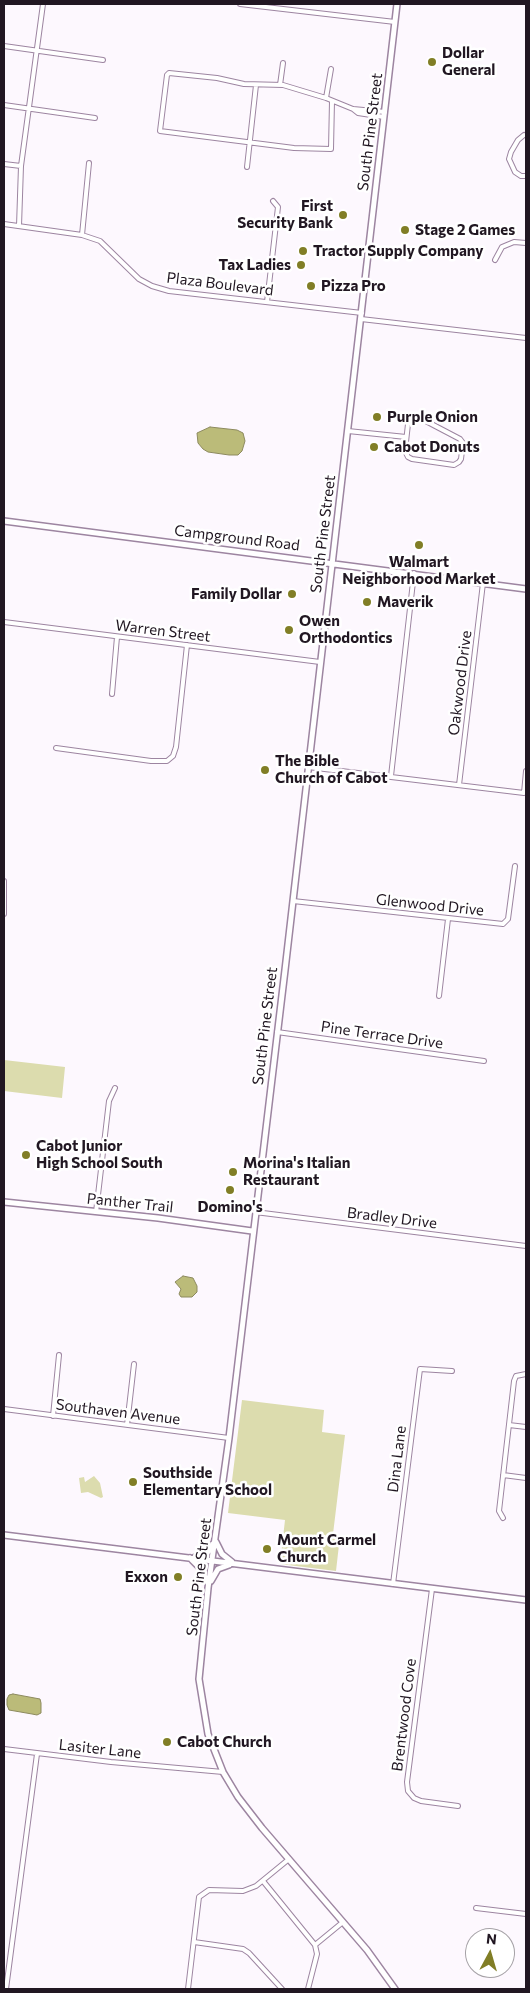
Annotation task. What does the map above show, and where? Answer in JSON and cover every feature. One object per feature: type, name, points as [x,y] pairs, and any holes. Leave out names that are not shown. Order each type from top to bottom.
[{"type":"main road","name":"South Pine Street","points":[[395,1989],[368,1950],[238,1797],[223,1772],[208,1734],[199,1679],[333,563],[397,4]]},
{"type":"main road","name":"Campground Road","points":[[4,522],[526,588]]},
{"type":"main road","name":"Panther Trail","points":[[4,1202],[252,1231]]},
{"type":"main road","points":[[4,1535],[526,1600]]},
{"type":"main road","points":[[189,1558],[207,1553],[216,1541],[222,1554],[234,1564]]},
{"type":"main road","points":[[189,1558],[203,1572],[209,1586]]},
{"type":"main road","points":[[209,1586],[218,1569],[224,1565],[234,1564]]},
{"type":"street","points":[[19,226],[21,166],[43,4]]},
{"type":"street","points":[[240,4],[395,22]]},
{"type":"street","points":[[4,46],[103,60]]},
{"type":"street","points":[[280,85],[283,63]]},
{"type":"street","points":[[326,98],[331,69]]},
{"type":"street","points":[[332,101],[331,148],[294,148],[160,131],[167,75],[169,73],[256,85],[280,85],[326,98],[358,113],[384,114]]},
{"type":"street","points":[[247,167],[256,85]]},
{"type":"street","points":[[4,106],[95,118]]},
{"type":"street","points":[[524,135],[518,140],[509,159],[515,172],[520,176],[526,176]]},
{"type":"street","points":[[82,234],[88,163]]},
{"type":"street","points":[[4,164],[21,166]]},
{"type":"street","points":[[267,302],[278,207],[274,201]]},
{"type":"street","name":"Plaza Boulevard","points":[[4,224],[82,234],[100,241],[140,279],[152,286],[169,290],[526,338]]},
{"type":"street","points":[[495,260],[502,247],[514,242],[526,243]]},
{"type":"street","points":[[414,418],[420,418],[460,439],[463,442],[461,458],[454,465],[412,459],[405,452],[406,437],[408,424],[414,418]]},
{"type":"street","points":[[348,431],[406,437]]},
{"type":"street","points":[[390,776],[414,573]]},
{"type":"street","name":"Oakwood Drive","points":[[459,785],[483,583]]},
{"type":"street","name":"Warren Street","points":[[4,622],[320,662]]},
{"type":"street","points":[[112,694],[117,637]]},
{"type":"street","points":[[56,748],[151,761],[167,761],[172,756],[176,747],[187,645]]},
{"type":"street","points":[[308,767],[524,793],[526,771]]},
{"type":"street","name":"Glenwood Drive","points":[[293,901],[505,924],[508,919],[515,866]]},
{"type":"street","points":[[4,881],[4,914]]},
{"type":"street","points":[[440,996],[448,919]]},
{"type":"street","name":"Pine Terrace Drive","points":[[277,1032],[484,1061]]},
{"type":"street","points":[[96,1212],[109,1101],[114,1088]]},
{"type":"street","name":"Bradley Drive","points":[[255,1212],[526,1246]]},
{"type":"street","points":[[53,1416],[59,1355]]},
{"type":"street","points":[[127,1425],[134,1364]]},
{"type":"street","name":"Dina Lane","points":[[393,1584],[420,1369],[452,1371]]},
{"type":"street","points":[[502,1518],[499,1511],[514,1381],[516,1376],[526,1374]]},
{"type":"street","name":"Southaven Avenue","points":[[4,1409],[229,1438]]},
{"type":"street","points":[[509,1425],[526,1427]]},
{"type":"street","points":[[503,1475],[526,1478]]},
{"type":"street","name":"Brentwood Cove","points":[[432,1589],[407,1782],[408,1791],[414,1798],[458,1806]]},
{"type":"street","name":"Lasiter Lane","points":[[4,1749],[111,1762],[223,1772]]},
{"type":"street","points":[[6,1989],[37,1754]]},
{"type":"street","points":[[188,1989],[200,1897],[209,1890],[243,1891],[256,1886],[289,1859]]},
{"type":"street","points":[[263,1881],[315,1945],[317,1954],[308,1989]]},
{"type":"street","points":[[476,1908],[526,1914]]},
{"type":"street","points":[[315,1945],[343,1922]]},
{"type":"street","points":[[194,1942],[243,1949],[249,1953],[282,1989]]},
{"type":"green space","points":[[4,1060],[65,1067],[62,1098],[4,1091]]},
{"type":"green space","points":[[242,1400],[324,1410],[322,1432],[345,1435],[333,1534],[340,1536],[336,1571],[280,1564],[285,1520],[228,1513]]},
{"type":"green space","points":[[94,1476],[100,1483],[103,1497],[101,1498],[88,1492],[81,1493],[79,1478],[84,1477],[85,1482]]},
{"type":"shaded area","points":[[210,427],[237,430],[243,433],[245,441],[242,451],[238,455],[229,455],[208,452],[203,449],[198,443],[197,433]]},
{"type":"shaded area","points":[[183,1276],[193,1278],[197,1286],[197,1292],[192,1297],[181,1297],[179,1294],[181,1289],[175,1282]]},
{"type":"shaded area","points":[[13,1694],[40,1699],[41,1713],[37,1715],[9,1710],[7,1699],[9,1695]]},
{"type":"place","name":"Dollar General","points":[[432,62]]},
{"type":"place","name":"First Security Bank","points":[[343,215]]},
{"type":"place","name":"Stage 2 Games","points":[[405,230]]},
{"type":"place","name":"Tractor Supply Company","points":[[303,251]]},
{"type":"place","name":"Tax Ladies","points":[[301,265]]},
{"type":"place","name":"Pizza Pro","points":[[311,286]]},
{"type":"place","name":"Purple Onion","points":[[377,417]]},
{"type":"place","name":"Cabot Donuts","points":[[374,447]]},
{"type":"place","name":"Walmart Neighborhood Market","points":[[419,545]]},
{"type":"place","name":"Family Dollar","points":[[292,594]]},
{"type":"place","name":"Maverik","points":[[367,602]]},
{"type":"place","name":"Owen Orthodontics","points":[[289,630]]},
{"type":"place","name":"The Bible Church of Cabot","points":[[265,770]]},
{"type":"place","name":"Cabot Junior High School South","points":[[26,1155]]},
{"type":"place","name":"Morina's Italian Restaurant","points":[[233,1172]]},
{"type":"place","name":"Domino's","points":[[230,1190]]},
{"type":"place","name":"Southside Elementary School","points":[[133,1482]]},
{"type":"place","name":"Mount Carmel Church","points":[[267,1549]]},
{"type":"place","name":"Exxon","points":[[178,1577]]},
{"type":"place","name":"Cabot Church","points":[[167,1742]]}]
